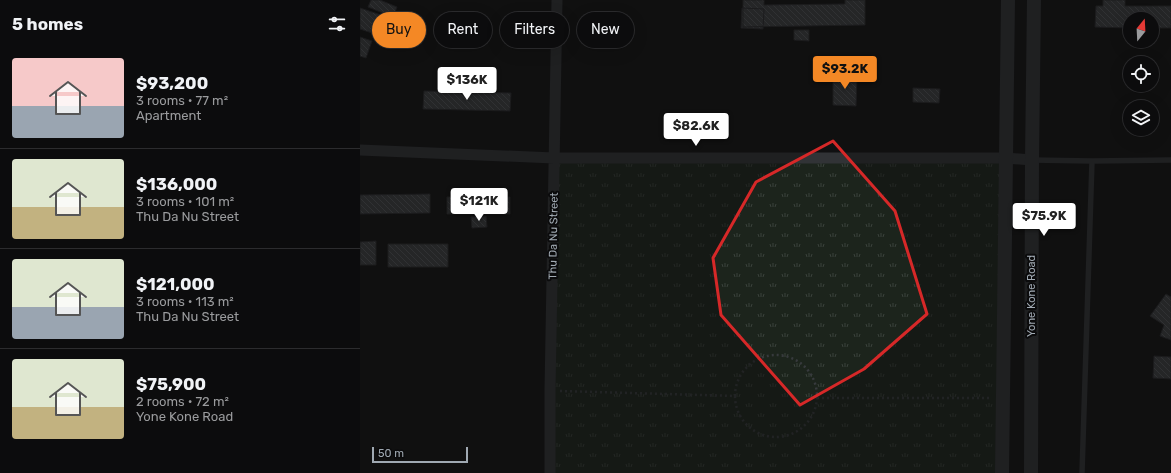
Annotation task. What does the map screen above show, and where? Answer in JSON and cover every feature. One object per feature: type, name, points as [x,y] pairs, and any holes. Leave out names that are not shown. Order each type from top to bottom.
[{"type":"street","name":"Thu Da Nu Street","points":[[550,473],[550,390],[557,0]]},
{"type":"street","points":[[1002,473],[1008,0]]},
{"type":"street","name":"Yone Kone Road","points":[[1031,473],[1034,0]]},
{"type":"street","points":[[360,150],[554,158],[1006,158],[1032,160]]},
{"type":"lane","points":[[1032,160],[1171,160]]},
{"type":"lane","points":[[1082,473],[1092,161]]},
{"type":"path","points":[[780,356],[793,359],[805,367],[813,378],[817,391],[814,411],[803,428],[791,434],[778,437],[759,433],[748,426],[740,415],[736,402],[736,396],[736,389],[740,377],[748,367],[760,359],[780,356]]},
{"type":"path","points":[[550,390],[736,396]]},
{"type":"path","points":[[817,398],[1003,398]]},
{"type":"highlighted area","points":[[833,141],[895,211],[927,314],[864,369],[800,405],[721,315],[713,258],[756,182]]},
{"type":"green space","points":[[554,158],[1006,158],[1002,473],[549,473]]},
{"type":"building","points":[[371,0],[380,0],[397,7],[395,12],[380,12],[368,7]]},
{"type":"building","points":[[743,0],[764,0],[764,5],[845,4],[845,0],[865,0],[865,25],[743,27]]},
{"type":"building","points":[[1103,0],[1125,0],[1125,6],[1171,6],[1171,28],[1159,28],[1159,12],[1123,12],[1123,28],[1095,27],[1096,6],[1103,6]]},
{"type":"building","points":[[360,8],[372,12],[372,33],[360,29]]},
{"type":"building","points":[[742,8],[764,9],[763,29],[741,28]]},
{"type":"building","points":[[794,30],[809,30],[809,41],[794,40]]},
{"type":"building","points":[[360,37],[372,41],[366,58],[360,56]]},
{"type":"building","points":[[833,75],[857,76],[856,106],[833,105]]},
{"type":"building","points":[[913,88],[940,89],[939,103],[913,102]]},
{"type":"building","points":[[424,91],[511,93],[510,111],[423,109]]},
{"type":"building","points":[[430,194],[430,213],[360,214],[360,195]]},
{"type":"building","points":[[447,197],[510,197],[510,214],[447,214]]},
{"type":"building","points":[[486,216],[487,227],[472,228],[471,217]]},
{"type":"building","points":[[376,241],[376,265],[360,265],[360,242]]},
{"type":"building","points":[[388,244],[448,244],[448,267],[388,267]]},
{"type":"building","points":[[1166,294],[1171,297],[1171,340],[1160,336],[1164,325],[1150,316]]},
{"type":"building","points":[[1154,356],[1171,357],[1171,379],[1153,378]]}]
